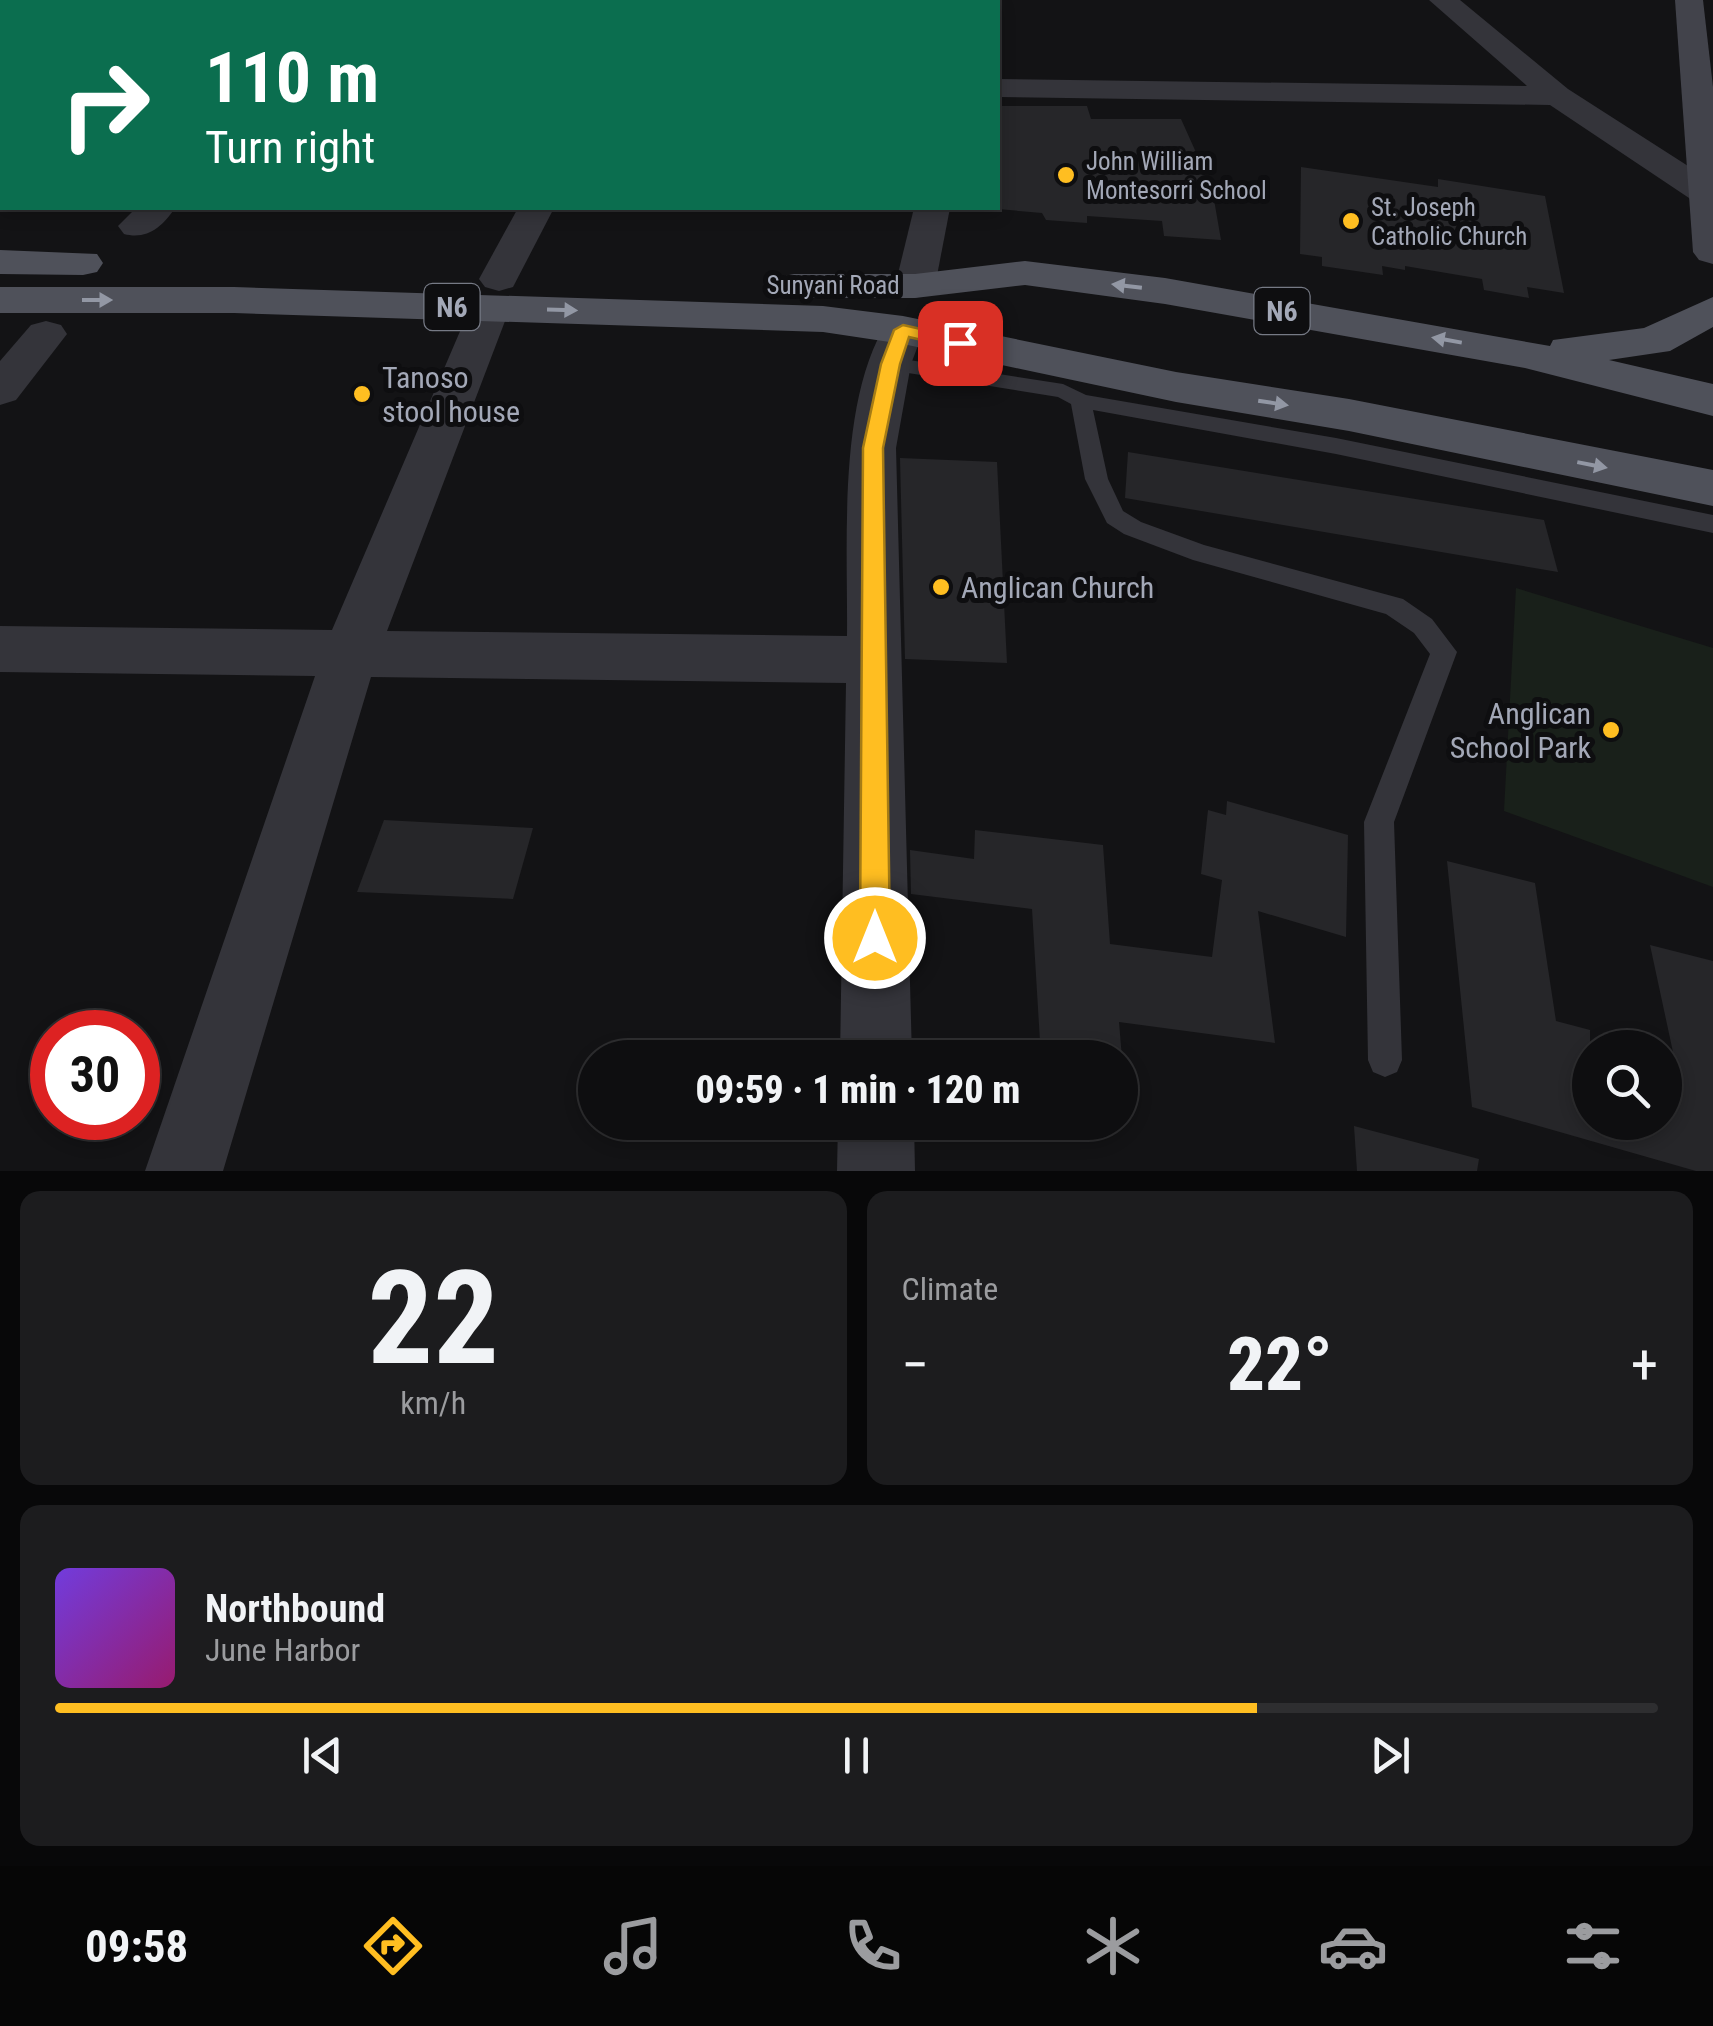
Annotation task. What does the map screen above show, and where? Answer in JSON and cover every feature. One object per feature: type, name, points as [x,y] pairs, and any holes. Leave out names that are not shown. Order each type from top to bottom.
[{"type":"main road","name":"Sunyani Road","points":[[0,262],[494,293],[903,327],[1024,274],[1165,290],[1525,354],[1713,400]]},
{"type":"main road","name":"Sunyani Road","points":[[0,300],[234,300],[494,293]]},
{"type":"main road","points":[[1525,354],[1654,341],[1713,310]]},
{"type":"main road","name":"N6","points":[[903,327],[1176,387],[1349,415],[1713,488]]},
{"type":"street","points":[[1442,0],[1557,96],[1711,196]]},
{"type":"street","points":[[1689,0],[1703,74],[1713,252]]},
{"type":"street","points":[[1000,88],[1557,96]]},
{"type":"street","points":[[184,1171],[350,654],[494,293],[535,210]]},
{"type":"street","points":[[876,1040],[873,448],[932,210]]},
{"type":"street","points":[[0,390],[46,334]]},
{"type":"street","points":[[0,650],[873,660]]},
{"type":"street","points":[[876,1140],[876,1171]]},
{"type":"lane","points":[[903,327],[1082,401],[1336,446],[1713,524]]},
{"type":"lane","points":[[1082,401],[1099,496],[1118,521],[1171,543],[1394,606],[1423,626],[1444,652],[1378,822],[1385,1060]]},
{"type":"shaded area","name":"Anglican School Park","points":[[1516,588],[1713,648],[1713,887],[1504,811]]},
{"type":"building","points":[[1000,106],[1087,106],[1091,119],[1181,119],[1212,188],[1221,240],[1164,236],[1162,221],[1087,216],[1087,223],[1046,220],[1042,213],[1000,209]]},
{"type":"building","points":[[1301,167],[1438,187],[1438,179],[1545,196],[1564,293],[1527,287],[1529,298],[1484,290],[1482,279],[1405,266],[1405,270],[1382,266],[1383,275],[1322,266],[1322,257],[1300,254]]},
{"type":"building","points":[[1128,452],[1544,520],[1558,572],[1125,498]]},
{"type":"building","name":"Anglican Church","points":[[900,458],[997,462],[1007,663],[905,659]]},
{"type":"building","points":[[1227,801],[1348,835],[1346,937],[1258,911],[1275,1043],[1119,1022],[1120,1040],[1040,1040],[1032,909],[911,894],[910,850],[974,859],[975,830],[1103,845],[1110,944],[1212,957],[1222,880],[1201,874],[1208,810],[1226,815]]},
{"type":"building","points":[[384,820],[533,828],[513,899],[357,892]]},
{"type":"building","points":[[1447,861],[1535,883],[1556,1021],[1590,1030],[1572,1030],[1572,1136],[1472,1107]]},
{"type":"building","points":[[1650,945],[1713,961],[1713,1171],[1696,1171],[1588,1140],[1682,1140],[1682,1030],[1668,1030]]},
{"type":"building","points":[[1354,1126],[1479,1159],[1477,1171],[1357,1171]]},
{"type":"place","name":"John William Montesorri School","points":[[1066,175]]},
{"type":"place","name":"St. Joseph Catholic Church","points":[[1351,221]]},
{"type":"place","name":"Tanoso stool house","points":[[362,394]]},
{"type":"place","name":"Anglican Church","points":[[941,587]]},
{"type":"place","name":"Anglican School Park","points":[[1611,730]]},
{"type":"route","points":[[875,938],[873,448],[890,364],[903,330],[960,343]]}]
